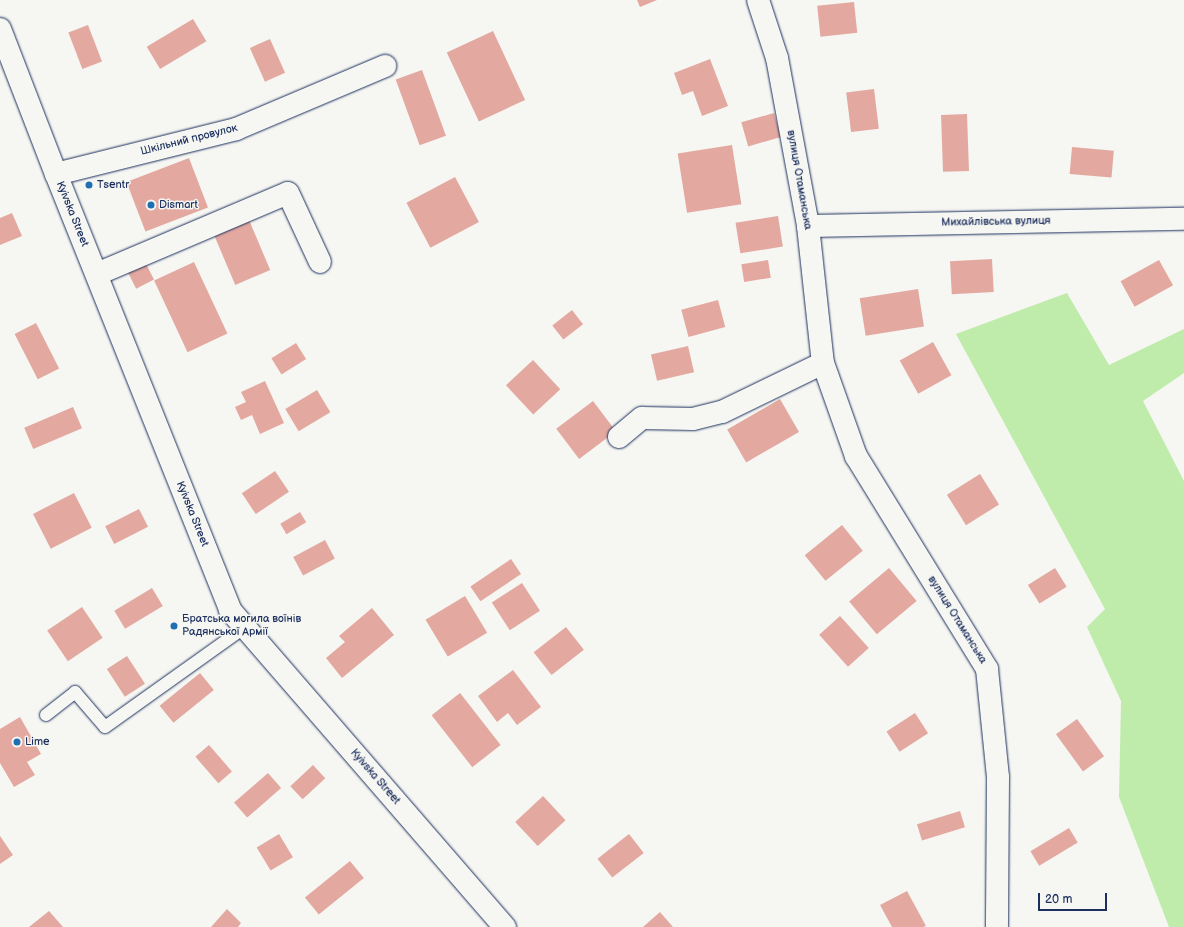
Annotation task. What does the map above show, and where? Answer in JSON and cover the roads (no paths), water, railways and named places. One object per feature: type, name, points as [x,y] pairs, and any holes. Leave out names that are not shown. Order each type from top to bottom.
[{"type":"street","name":"вулиця Отаманська","points":[[758,0],[777,58],[808,226],[823,363],[856,456],[987,669],[998,777],[997,927]]},
{"type":"street","name":"Kyivska Street","points":[[0,29],[56,174],[230,610],[505,927]]},
{"type":"street","name":"Шкільний провулок","points":[[56,174],[236,129],[385,66]]},
{"type":"street","points":[[97,274],[288,193],[320,262]]},
{"type":"street","name":"Михайлівська вулиця","points":[[808,226],[1184,219]]},
{"type":"street","points":[[619,437],[642,418],[693,419],[722,412],[823,363]]},
{"type":"lane","points":[[46,715],[75,692],[104,727],[245,627]]},
{"type":"place","name":"Tsentr","points":[[89,185]]},
{"type":"place","name":"Dismart","points":[[151,205]]},
{"type":"place","name":"Братська могила воїнів Радянської Армії","points":[[174,626]]},
{"type":"place","name":"Lime","points":[[17,742]]}]
